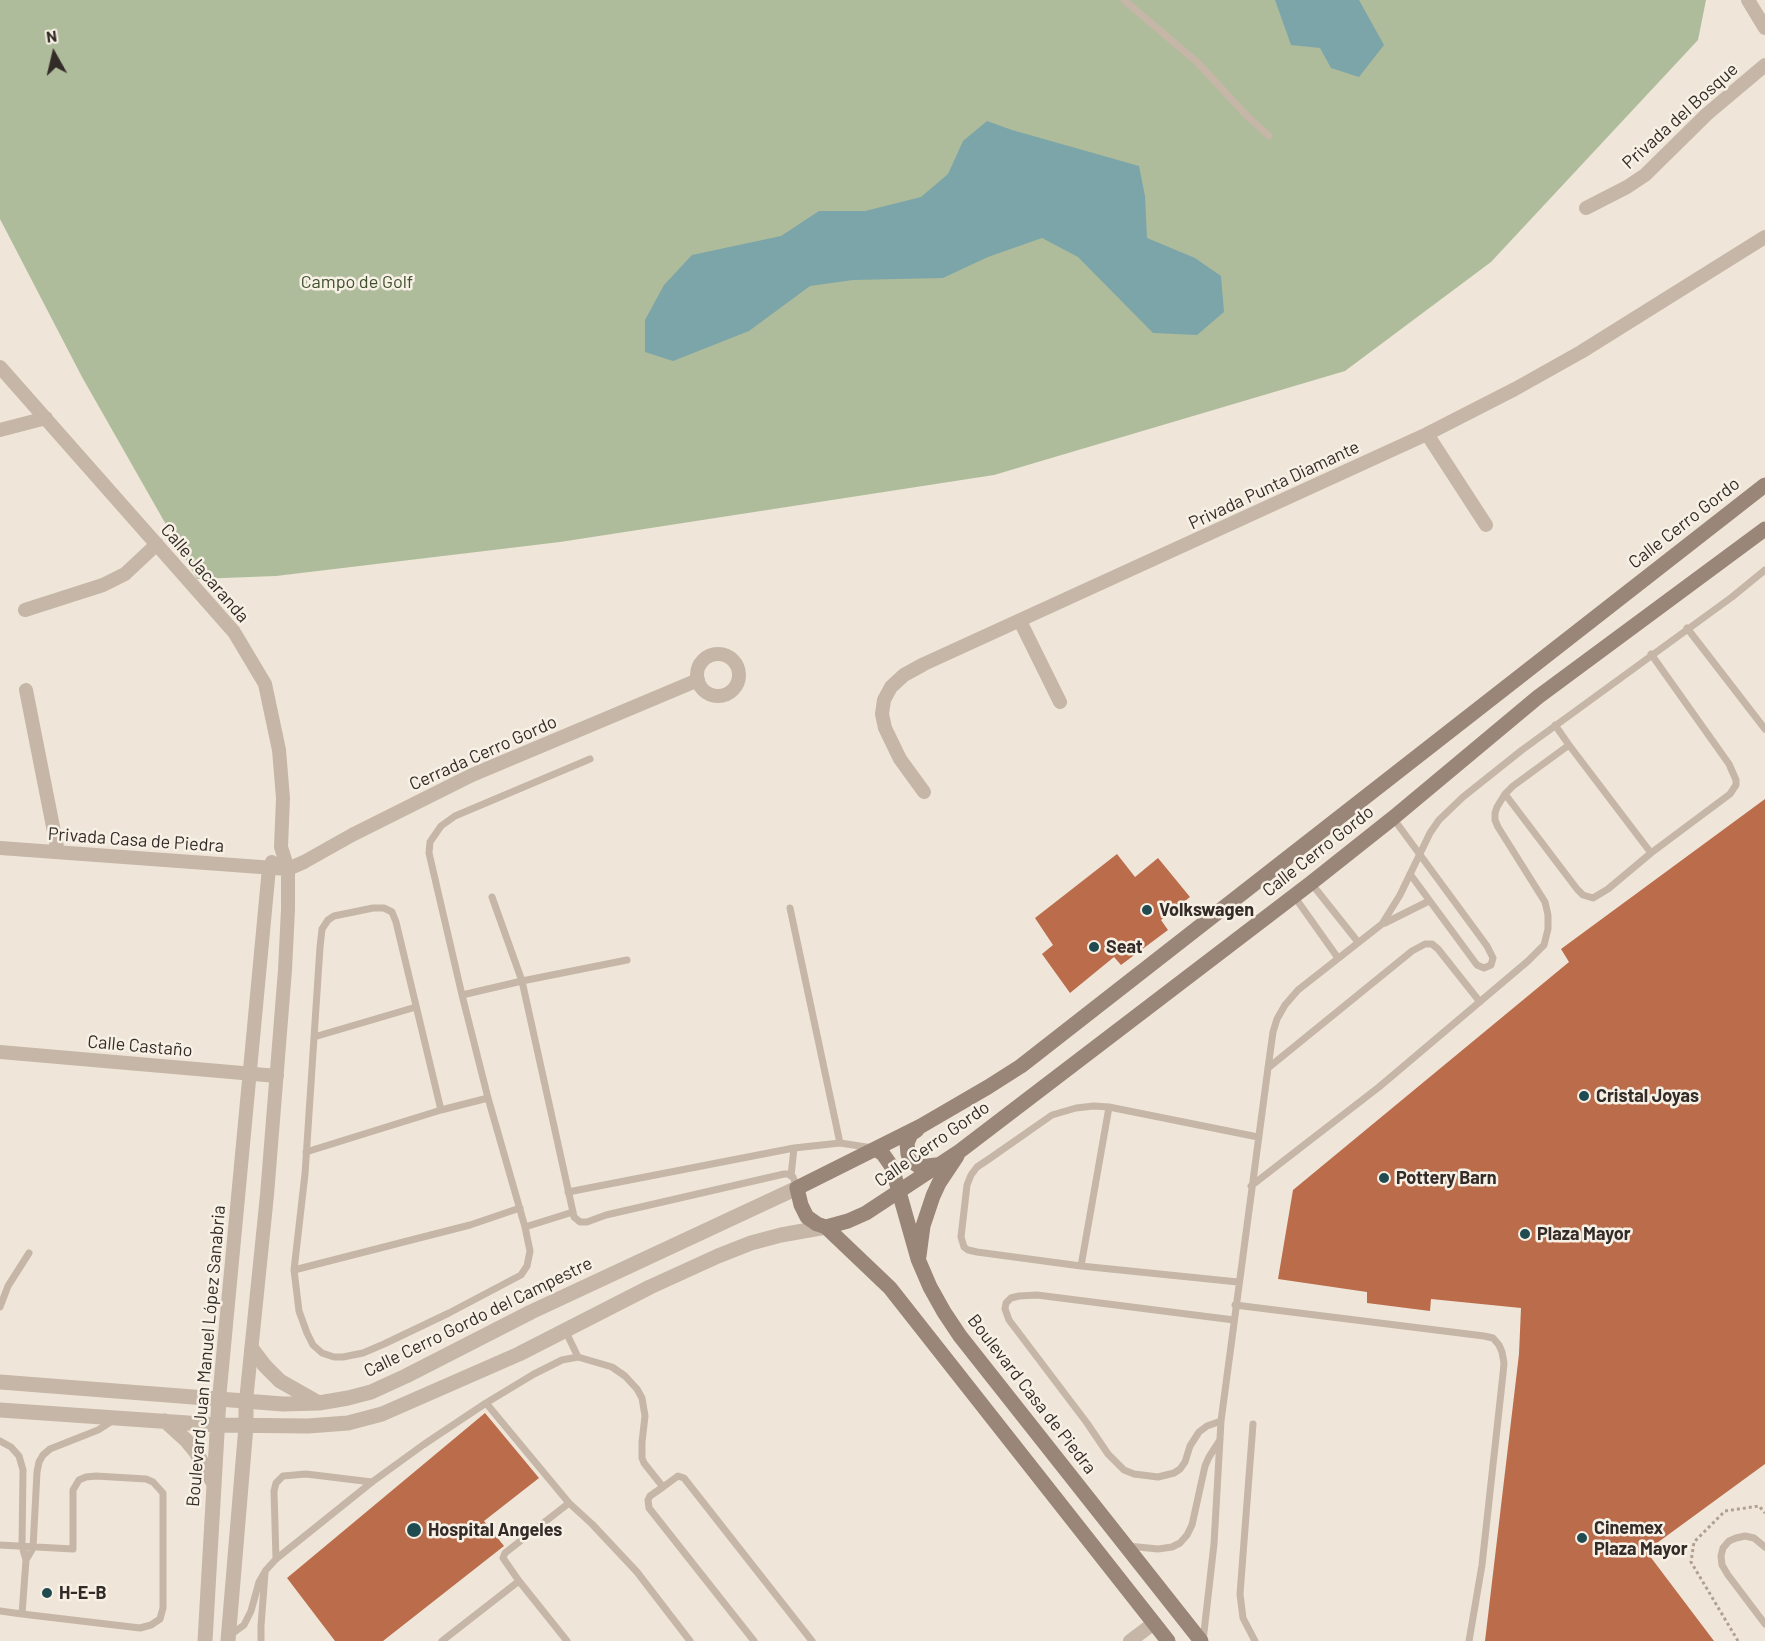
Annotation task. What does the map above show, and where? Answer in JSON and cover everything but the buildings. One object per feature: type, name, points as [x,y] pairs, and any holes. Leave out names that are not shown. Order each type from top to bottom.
[{"type":"main road","name":"Calle Cerro Gordo","points":[[876,1149],[921,1126],[1021,1066],[1765,485]]},
{"type":"main road","name":"Calle Cerro Gordo","points":[[826,1227],[866,1213],[960,1151],[1311,883],[1393,818],[1538,696],[1765,529]]},
{"type":"main road","points":[[921,1126],[911,1134],[907,1143],[910,1160],[920,1167],[939,1165]]},
{"type":"main road","name":"Calle Cerro Gordo del Campestre","points":[[794,1182],[876,1149]]},
{"type":"main road","name":"Boulevard Casa de Piedra","points":[[876,1149],[883,1154],[892,1167],[918,1259],[944,1312],[960,1336],[1202,1641]]},
{"type":"main road","points":[[918,1259],[923,1226],[933,1196],[960,1151]]},
{"type":"main road","points":[[794,1182],[803,1212],[811,1221],[826,1227],[890,1288],[1168,1641]]},
{"type":"street","points":[[1748,0],[1765,28]]},
{"type":"street","name":"Privada del Bosque","points":[[1586,208],[1645,175],[1707,114],[1765,65]]},
{"type":"street","name":"Privada Punta Diamante","points":[[924,792],[900,759],[885,728],[882,714],[884,700],[891,687],[904,675],[1427,434],[1581,352],[1765,237]]},
{"type":"street","name":"Calle Jacaranda","points":[[0,367],[234,632],[265,684],[279,750],[283,798],[281,847],[288,869],[285,970],[277,1076]]},
{"type":"street","points":[[0,430],[46,418]]},
{"type":"street","points":[[1427,434],[1486,525]]},
{"type":"street","points":[[26,610],[104,585],[125,573],[157,544]]},
{"type":"street","points":[[1020,621],[1060,702]]},
{"type":"street","name":"Cerrada Cerro Gordo","points":[[288,869],[472,775],[698,680]]},
{"type":"street","points":[[26,690],[58,852]]},
{"type":"street","name":"Calle Jacaranda","points":[[249,1074],[269,868],[281,847]]},
{"type":"street","name":"Privada Casa de Piedra","points":[[0,848],[288,869]]},
{"type":"street","name":"Calle Castaño","points":[[0,1052],[277,1076]]},
{"type":"street","name":"Boulevard Juan Manuel López Sanabria","points":[[205,1641],[219,1399],[249,1074]]},
{"type":"street","points":[[229,1639],[246,1401],[277,1076]]},
{"type":"street","name":"Calle Cerro Gordo del Campestre","points":[[0,1382],[283,1404],[319,1403],[348,1398],[371,1392],[406,1376],[794,1182]]},
{"type":"street","points":[[0,1410],[217,1425],[308,1426],[348,1423],[382,1414],[519,1354],[650,1287],[729,1252],[781,1235],[826,1227]]},
{"type":"street","points":[[252,1348],[280,1381],[319,1403]]},
{"type":"street","points":[[165,1421],[196,1452],[214,1484]]},
{"type":"street","points":[[1130,1641],[1154,1623]]},
{"type":"lane","points":[[1124,0],[1198,63],[1247,116],[1269,136]]},
{"type":"lane","points":[[1382,924],[1430,833],[1439,820],[1462,797],[1555,725],[1732,597],[1765,570]]},
{"type":"lane","points":[[1687,628],[1765,729]]},
{"type":"lane","points":[[1505,794],[1582,896],[1587,898],[1599,896],[1651,853],[1730,794],[1736,785],[1729,764],[1651,654]]},
{"type":"lane","points":[[1555,725],[1651,853]]},
{"type":"lane","points":[[1251,1186],[1379,1087],[1544,945],[1548,929],[1545,902],[1495,820],[1494,813],[1505,794],[1513,786],[1569,745]]},
{"type":"lane","points":[[441,1110],[392,912],[384,908],[373,908],[334,916],[322,929],[306,1152],[294,1270],[299,1311],[313,1346],[322,1353],[343,1357],[363,1353],[449,1313],[521,1275],[527,1266],[530,1251],[525,1227],[488,1098],[462,995],[429,853],[430,842],[441,826],[455,816],[590,759]]},
{"type":"lane","points":[[1393,818],[1487,946],[1493,958],[1491,965],[1484,969],[1477,965],[1410,874]]},
{"type":"lane","points":[[1311,883],[1358,942]]},
{"type":"lane","points":[[1294,896],[1338,958]]},
{"type":"lane","points":[[492,897],[522,981],[568,1192],[577,1220],[587,1222],[606,1215],[784,1174],[794,1182]]},
{"type":"lane","points":[[1202,1641],[1214,1544],[1221,1421],[1273,1032],[1285,1005],[1298,990],[1382,924],[1429,901]]},
{"type":"lane","points":[[790,908],[840,1143]]},
{"type":"lane","points":[[1268,1068],[1412,951],[1425,944],[1432,944],[1438,949],[1480,1002]]},
{"type":"lane","points":[[462,995],[627,960]]},
{"type":"lane","points":[[314,1037],[416,1007]]},
{"type":"lane","points":[[306,1152],[441,1110],[488,1098]]},
{"type":"lane","points":[[1238,1282],[1081,1266],[977,1252],[964,1247],[961,1237],[967,1185],[976,1167],[1052,1115],[1076,1108],[1109,1107],[1258,1137]]},
{"type":"lane","points":[[1081,1266],[1109,1107]]},
{"type":"lane","points":[[568,1192],[794,1148],[840,1143],[876,1149]]},
{"type":"lane","points":[[794,1148],[794,1182]]},
{"type":"lane","points":[[294,1270],[470,1225],[520,1208]]},
{"type":"lane","points":[[525,1227],[573,1212]]},
{"type":"lane","points":[[0,1307],[8,1286],[29,1253]]},
{"type":"lane","points":[[1221,1421],[1199,1432],[1190,1446],[1185,1462],[1174,1473],[1158,1478],[1124,1470],[1108,1454],[1009,1320],[1005,1309],[1006,1303],[1011,1298],[1037,1296],[1234,1320]]},
{"type":"lane","points":[[1235,1305],[1484,1336],[1493,1338],[1499,1345],[1504,1363],[1503,1374],[1482,1565],[1469,1641]]},
{"type":"lane","points":[[565,1330],[578,1357]]},
{"type":"lane","points":[[229,1639],[244,1625],[251,1611],[255,1591],[266,1570],[276,1559],[372,1482],[423,1445],[486,1403],[549,1365],[562,1360],[578,1357],[612,1367],[626,1376],[637,1389],[642,1398],[645,1416],[642,1458],[663,1487]]},
{"type":"lane","points":[[486,1403],[569,1503],[637,1572],[690,1641]]},
{"type":"lane","points":[[26,1560],[33,1548],[37,1472],[43,1455],[50,1449],[98,1430],[115,1419]]},
{"type":"lane","points":[[1253,1424],[1240,1594],[1243,1618],[1255,1641]]},
{"type":"lane","points":[[1126,1546],[1158,1549],[1180,1543],[1192,1525],[1205,1466],[1220,1440]]},
{"type":"lane","points":[[0,1441],[11,1447],[19,1456],[23,1470],[22,1546],[26,1560],[22,1614]]},
{"type":"lane","points":[[276,1559],[274,1491],[276,1483],[283,1476],[306,1474],[372,1482]]},
{"type":"lane","points":[[754,1641],[649,1508],[650,1496],[678,1476],[684,1478],[812,1641]]},
{"type":"lane","points":[[0,1545],[73,1549],[73,1490],[79,1480],[86,1477],[146,1479],[153,1482],[163,1493],[163,1608],[160,1619],[140,1628],[0,1611]]},
{"type":"lane","points":[[567,1641],[503,1558],[505,1553],[569,1503]]},
{"type":"lane","points":[[1765,1547],[1754,1538],[1745,1536],[1729,1541],[1723,1548],[1721,1556],[1722,1564],[1728,1575],[1765,1624]]},
{"type":"lane","points":[[261,1641],[266,1570]]},
{"type":"lane","points":[[442,1641],[519,1581]]},
{"type":"green space","name":"Campo de Golf","points":[[0,0],[1706,0],[1698,40],[1491,262],[1345,371],[994,475],[560,542],[276,576],[197,579],[82,377],[0,219]]},
{"type":"water","points":[[1275,0],[1359,0],[1384,45],[1359,77],[1331,68],[1320,48],[1291,45]]},
{"type":"water","points":[[987,121],[1139,166],[1145,196],[1147,238],[1195,258],[1221,276],[1224,312],[1197,335],[1153,333],[1078,257],[1042,238],[988,257],[943,278],[853,280],[810,286],[749,331],[673,361],[645,352],[645,320],[664,285],[692,255],[781,236],[819,211],[865,211],[921,197],[948,174],[963,141]]},
{"type":"place","name":"Volkswagen","points":[[1147,910]]},
{"type":"place","name":"Seat","points":[[1094,947]]},
{"type":"place","name":"Cristal Joyas","points":[[1584,1096]]},
{"type":"place","name":"Pottery Barn","points":[[1384,1178]]},
{"type":"place","name":"Plaza Mayor","points":[[1525,1234]]},
{"type":"place","name":"Hospital Angeles","points":[[414,1530]]},
{"type":"place","name":"Cinemex Plaza Mayor","points":[[1582,1538]]},
{"type":"place","name":"H-E-B","points":[[47,1593]]}]
